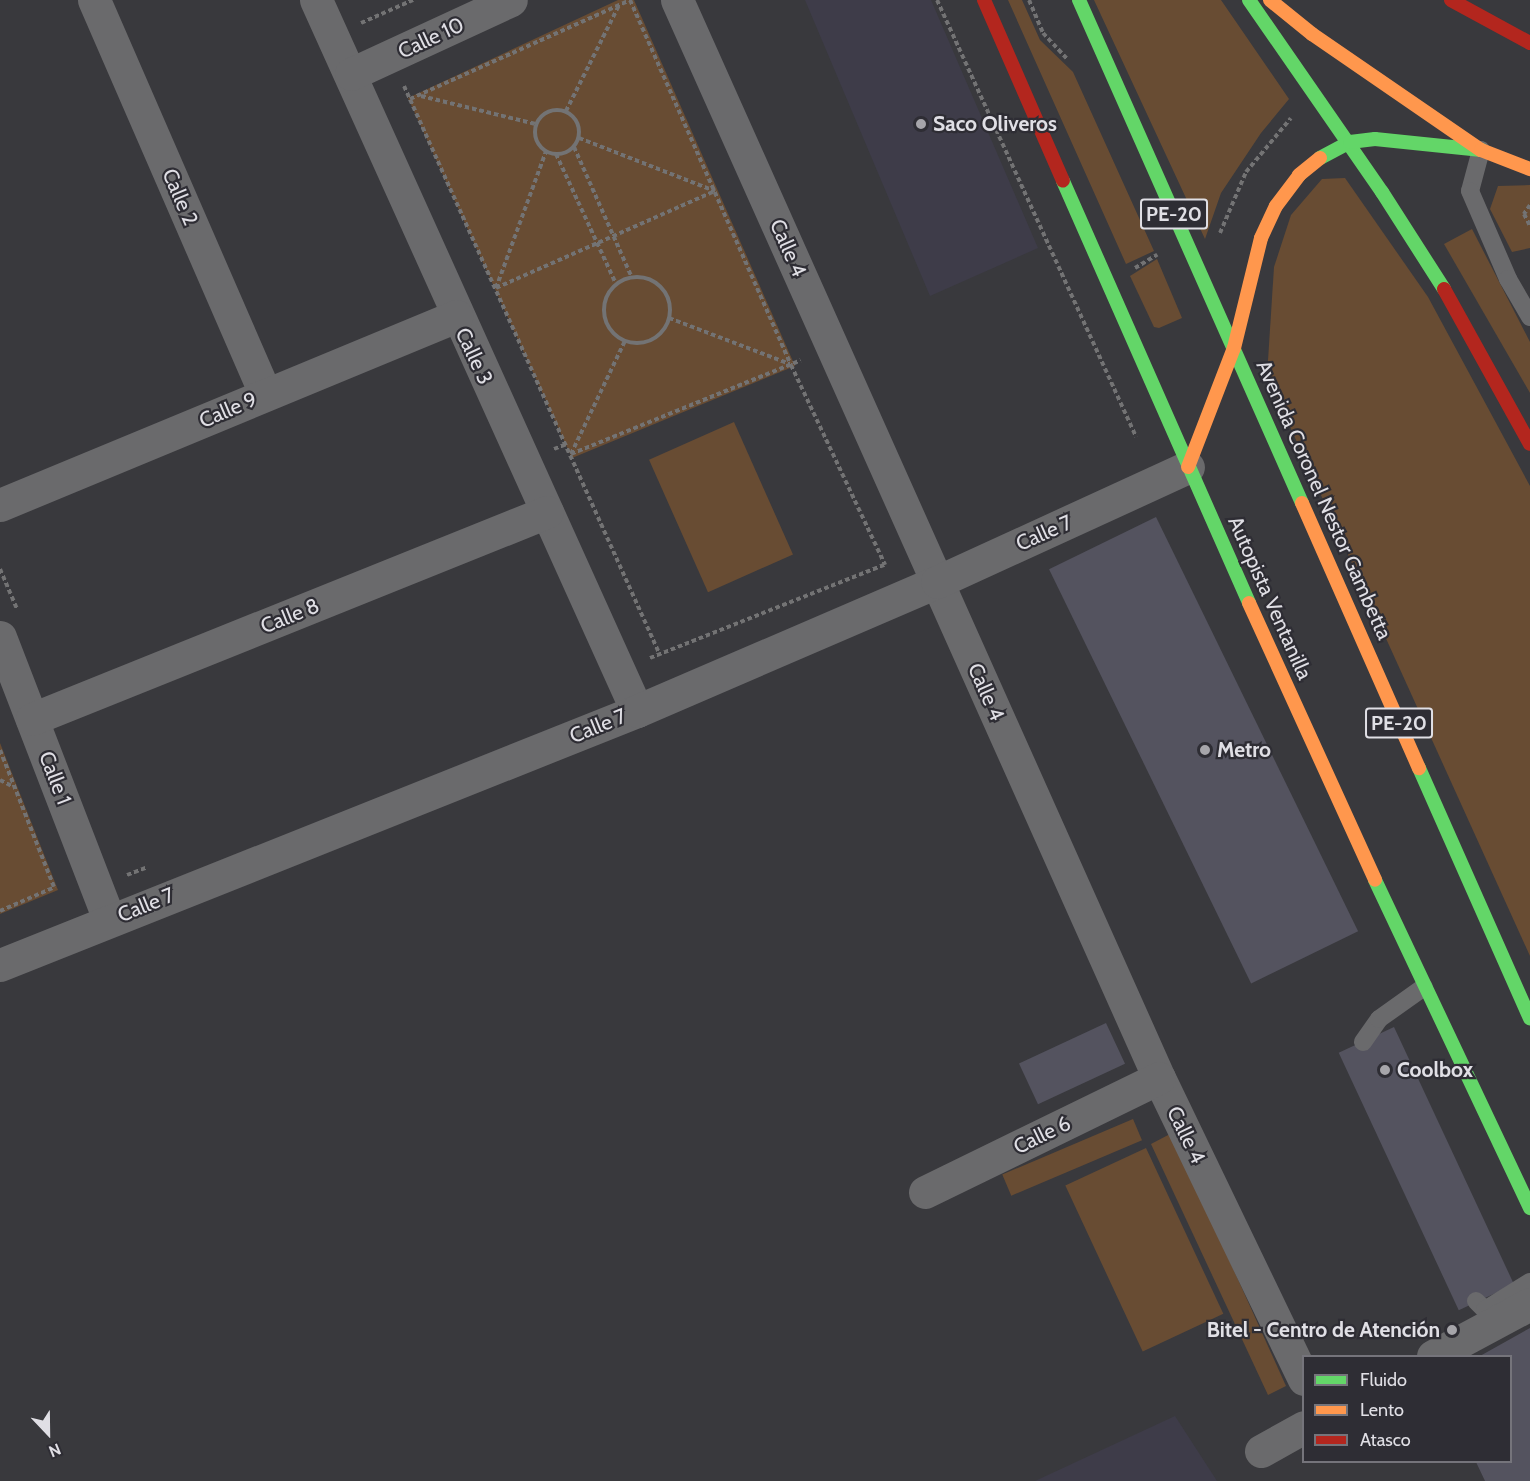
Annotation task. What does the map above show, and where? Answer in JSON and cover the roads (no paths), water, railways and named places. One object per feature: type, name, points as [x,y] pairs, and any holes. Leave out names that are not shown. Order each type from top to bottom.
[{"type":"main road","name":"Autopista Ventanilla","points":[[984,0],[1188,467],[1424,987],[1530,1208]]},
{"type":"main road","name":"Avenida Coronel Nestor Gambetta","points":[[1079,0],[1530,1017]]},
{"type":"main road","points":[[1249,0],[1317,93],[1442,286],[1530,444]]},
{"type":"main road","points":[[1270,0],[1322,41],[1481,150],[1530,169]]},
{"type":"main road","points":[[1451,0],[1530,43]]},
{"type":"main road","points":[[1188,467],[1234,348],[1261,238],[1276,206],[1299,175],[1322,157],[1350,142],[1407,140],[1481,150]]},
{"type":"street","name":"Calle 2","points":[[94,0],[265,394]]},
{"type":"street","name":"Calle 3","points":[[316,0],[351,74],[456,315],[637,711]]},
{"type":"street","name":"Calle 10","points":[[351,74],[511,0]]},
{"type":"street","name":"Calle 4","points":[[677,0],[1159,1078],[1302,1375]]},
{"type":"street","name":"Calle 9","points":[[0,505],[456,315]]},
{"type":"street","name":"Calle 7","points":[[0,965],[110,919],[637,711],[937,582],[1188,467]]},
{"type":"street","name":"Calle 8","points":[[32,719],[547,512]]},
{"type":"street","name":"Calle 1","points":[[0,637],[110,919]]},
{"type":"street","name":"Calle 6","points":[[925,1192],[1159,1078]]},
{"type":"street","points":[[1435,1355],[1530,1304]]},
{"type":"street","points":[[1260,1451],[1302,1428]]},
{"type":"lane","points":[[1481,150],[1470,191],[1508,279],[1530,317]]},
{"type":"lane","points":[[1363,1042],[1378,1019],[1424,987]]},
{"type":"lane","points":[[1476,1301],[1485,1310],[1530,1282]]},
{"type":"place","name":"Saco Oliveros","points":[[921,124]]},
{"type":"place","name":"Metro","points":[[1205,750]]},
{"type":"place","name":"Coolbox","points":[[1385,1070]]},
{"type":"place","name":"Bitel - Centro de Atención","points":[[1452,1330]]}]
